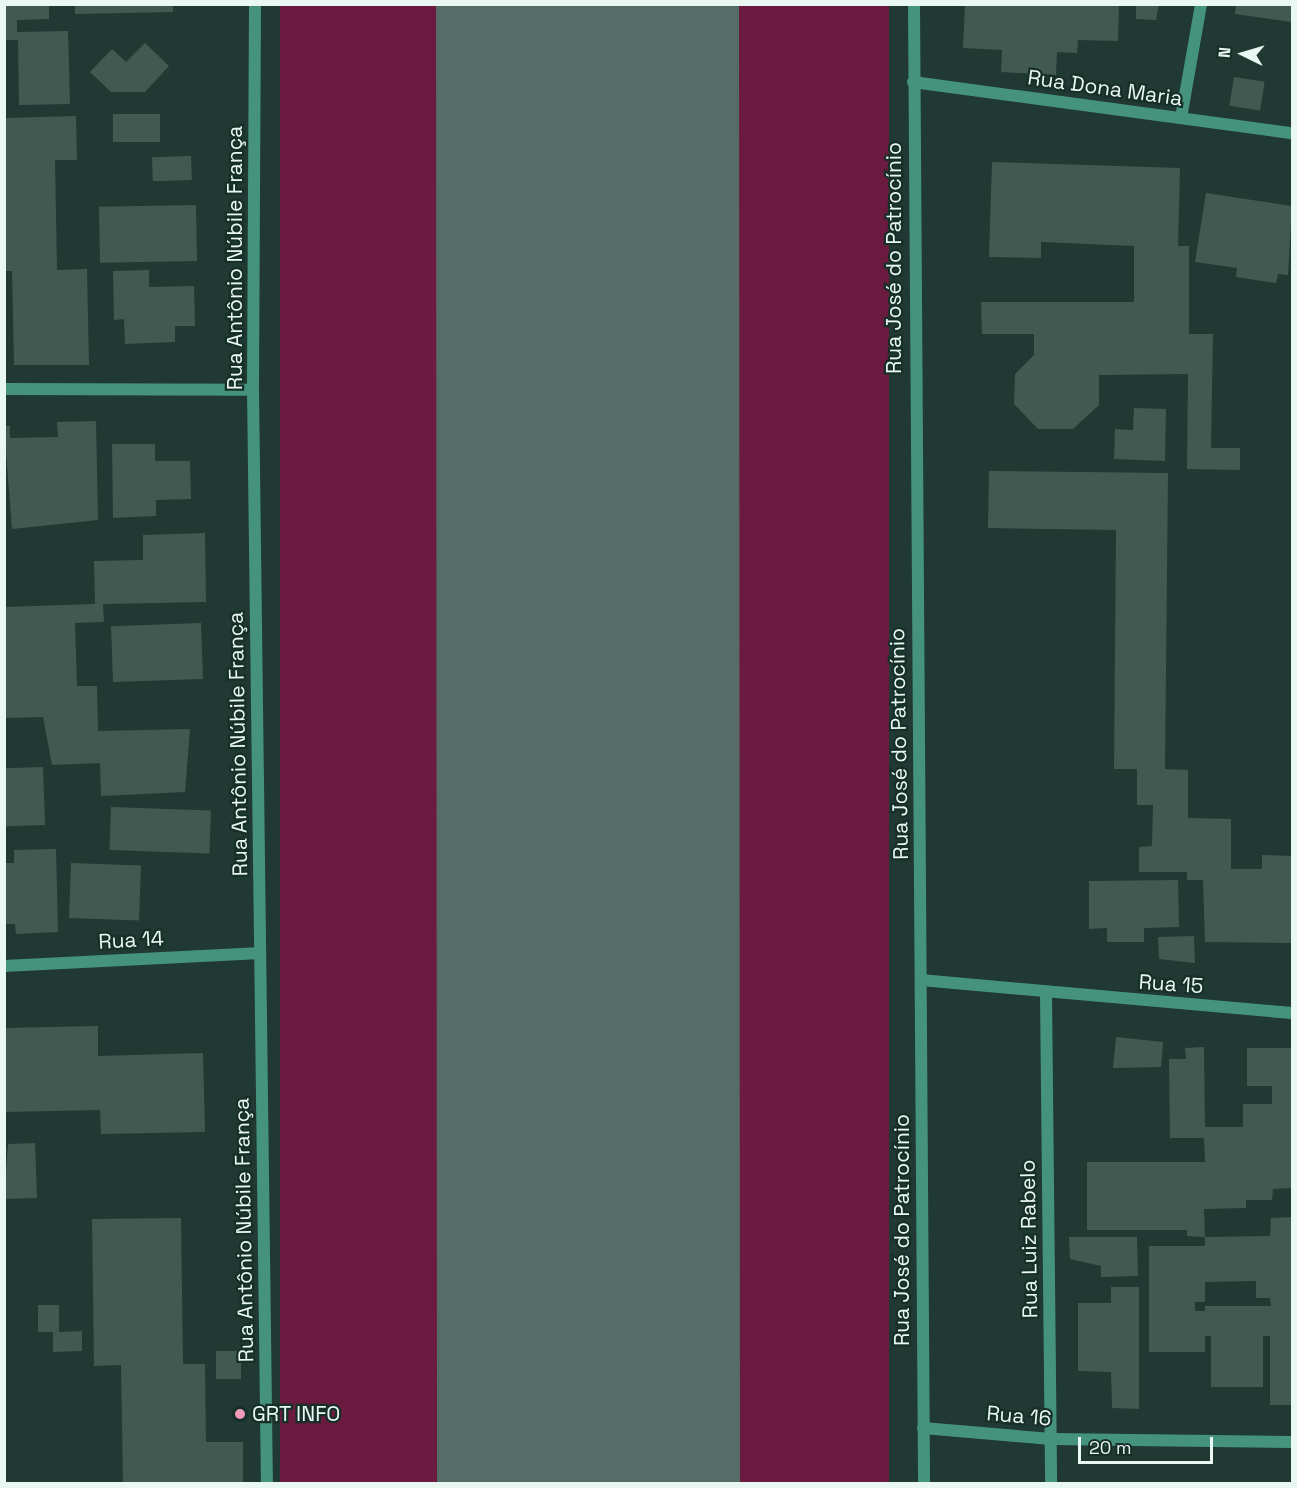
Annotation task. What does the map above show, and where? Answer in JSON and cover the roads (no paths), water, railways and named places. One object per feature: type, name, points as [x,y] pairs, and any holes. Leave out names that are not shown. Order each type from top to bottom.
[{"type":"street","name":"Rua Antônio Núbile França","points":[[255,4],[253,390],[267,1484]]},
{"type":"street","name":"Rua José do Patrocínio","points":[[914,4],[924,1484]]},
{"type":"street","points":[[1181,118],[1201,4]]},
{"type":"street","name":"Rua Dona Maria","points":[[913,82],[1293,133]]},
{"type":"street","points":[[4,389],[253,390]]},
{"type":"street","name":"Rua 14","points":[[4,966],[259,953]]},
{"type":"street","name":"Rua 15","points":[[921,980],[1047,994],[1293,1013]]},
{"type":"street","name":"Rua Luiz Rabelo","points":[[1047,994],[1051,1484]]},
{"type":"street","name":"Rua 16","points":[[922,1428],[1051,1439],[1293,1442]]},
{"type":"place","name":"GRT INFO","points":[[240,1414]]}]
